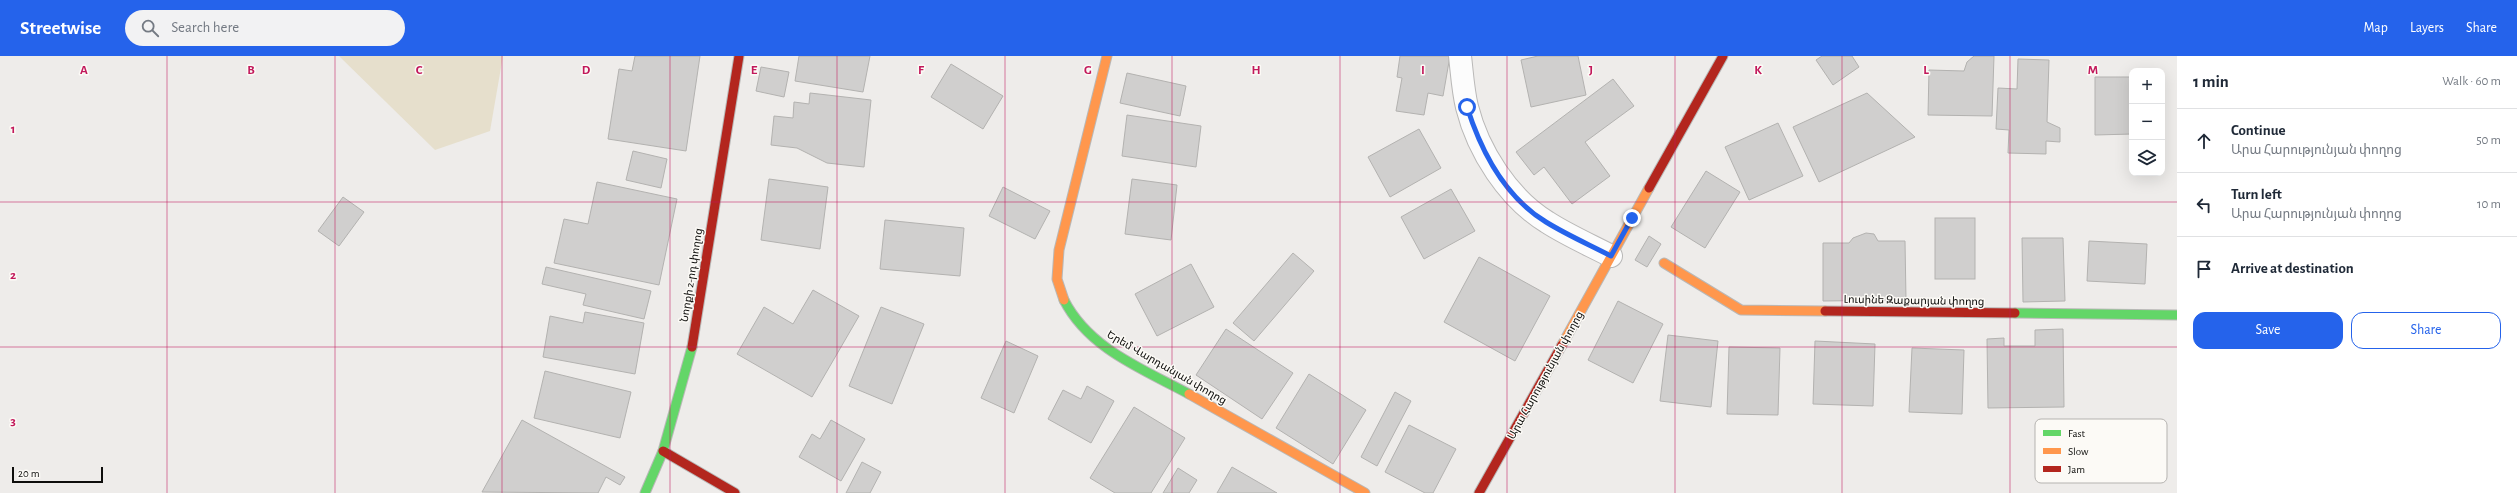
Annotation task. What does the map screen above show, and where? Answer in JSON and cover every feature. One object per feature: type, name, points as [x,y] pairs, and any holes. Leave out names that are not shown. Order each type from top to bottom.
[{"type":"street","name":"Նորքի 2-րդ փողոց","points":[[645,493],[663,451],[691,351],[739,56]]},
{"type":"street","name":"Երեմ Վարդանյան փողոց","points":[[1107,56],[1059,250],[1057,278],[1066,304],[1081,328],[1102,346],[1365,493]]},
{"type":"street","points":[[1460,56],[1467,107],[1478,140],[1494,168],[1516,196],[1545,222],[1611,256]]},
{"type":"street","name":"Արա Հարությունյան փողոց","points":[[1478,493],[1723,56]]},
{"type":"street","name":"Լուսինե Զաքարյան փողոց","points":[[1664,263],[1741,310],[2177,315]]},
{"type":"street","points":[[663,451],[735,493]]},
{"type":"shaded area","points":[[339,56],[503,56],[490,131],[435,150]]},
{"type":"building","points":[[635,56],[700,56],[686,151],[608,139],[619,69],[632,71]]},
{"type":"building","points":[[799,56],[870,56],[863,92],[795,81]]},
{"type":"building","points":[[1400,56],[1450,56],[1443,96],[1428,93],[1424,115],[1396,111],[1402,78],[1397,77]]},
{"type":"building","points":[[1538,56],[1578,56],[1586,95],[1531,107],[1521,60]]},
{"type":"building","points":[[1822,56],[1852,56],[1859,67],[1833,85],[1816,60]]},
{"type":"building","points":[[1974,56],[1994,56],[1992,116],[1928,115],[1929,70],[1964,71],[1967,62]]},
{"type":"building","points":[[2018,59],[2049,60],[2047,122],[2060,128],[2060,142],[2046,141],[2046,154],[2008,153],[2009,130],[1996,129],[1998,88],[2017,89]]},
{"type":"building","points":[[951,64],[1003,96],[983,129],[931,97]]},
{"type":"building","points":[[761,67],[789,72],[784,97],[756,91]]},
{"type":"building","points":[[1127,73],[1186,86],[1180,116],[1120,103]]},
{"type":"building","points":[[2095,77],[2129,77],[2129,134],[2095,135]]},
{"type":"building","points":[[1613,79],[1634,106],[1585,142],[1610,176],[1572,204],[1544,167],[1534,175],[1516,152]]},
{"type":"building","points":[[810,93],[871,100],[864,167],[827,163],[797,148],[771,145],[774,116],[793,118],[794,102],[809,104]]},
{"type":"building","points":[[1867,93],[1915,137],[1819,182],[1793,127]]},
{"type":"building","points":[[1127,115],[1201,126],[1196,167],[1122,156]]},
{"type":"building","points":[[1778,123],[1803,176],[1749,200],[1725,147]]},
{"type":"building","points":[[1419,129],[1441,168],[1390,197],[1368,157]]},
{"type":"building","points":[[633,151],[667,159],[661,188],[626,180]]},
{"type":"building","points":[[1706,171],[1740,192],[1705,248],[1671,227]]},
{"type":"building","points":[[769,179],[828,187],[820,249],[761,240]]},
{"type":"building","points":[[1132,179],[1177,185],[1171,240],[1125,234]]},
{"type":"building","points":[[597,182],[677,199],[659,285],[554,263],[564,219],[588,224]]},
{"type":"building","points":[[1003,187],[1050,211],[1035,239],[989,216]]},
{"type":"building","points":[[1451,189],[1475,231],[1424,259],[1401,217]]},
{"type":"building","points":[[343,197],[364,212],[339,246],[318,231]]},
{"type":"building","points":[[1935,218],[1975,218],[1975,279],[1935,279]]},
{"type":"building","points":[[885,220],[964,228],[960,276],[880,269]]},
{"type":"building","points":[[1866,233],[1874,234],[1878,241],[1905,241],[1906,300],[1823,301],[1823,243],[1849,243],[1853,238]]},
{"type":"building","points":[[1649,236],[1661,244],[1647,267],[1635,260]]},
{"type":"building","points":[[2022,238],[2063,238],[2065,301],[2023,302]]},
{"type":"building","points":[[2089,241],[2147,244],[2145,284],[2087,281]]},
{"type":"building","points":[[1293,253],[1314,271],[1254,341],[1233,323]]},
{"type":"building","points":[[1479,257],[1550,296],[1515,361],[1444,322]]},
{"type":"building","points":[[1191,264],[1214,307],[1157,336],[1135,294]]},
{"type":"building","points":[[546,267],[651,291],[644,319],[583,305],[586,294],[542,284]]},
{"type":"building","points":[[813,290],[859,316],[812,397],[737,354],[764,307],[793,324]]},
{"type":"building","points":[[1618,301],[1663,324],[1633,383],[1588,360]]},
{"type":"building","points":[[881,307],[924,324],[892,404],[849,386]]},
{"type":"building","points":[[585,312],[644,323],[635,374],[543,357],[550,316],[583,323]]},
{"type":"building","points":[[1226,329],[1293,373],[1262,419],[1196,375]]},
{"type":"building","points":[[2063,329],[2064,407],[1988,408],[1987,339],[2004,338],[2004,346],[2035,346],[2035,330]]},
{"type":"building","points":[[1668,335],[1718,341],[1711,407],[1660,401]]},
{"type":"building","points":[[1006,341],[1038,356],[1014,413],[981,398]]},
{"type":"building","points":[[1815,341],[1875,344],[1873,406],[1813,404]]},
{"type":"building","points":[[1729,347],[1780,348],[1778,415],[1727,414]]},
{"type":"building","points":[[1912,348],[1964,350],[1962,414],[1909,412]]},
{"type":"building","points":[[545,371],[631,392],[620,438],[534,418]]},
{"type":"building","points":[[1309,374],[1366,410],[1333,464],[1276,428]]},
{"type":"building","points":[[1087,386],[1114,401],[1091,443],[1048,419],[1063,390],[1081,399]]},
{"type":"building","points":[[1395,392],[1411,401],[1377,466],[1361,457]]},
{"type":"building","points":[[1134,407],[1185,438],[1151,493],[1115,493],[1090,478]]},
{"type":"building","points":[[522,420],[625,477],[620,485],[606,477],[598,493],[482,492]]},
{"type":"building","points":[[831,420],[865,439],[841,481],[799,457],[812,434],[820,439]]},
{"type":"building","points":[[1409,425],[1456,449],[1433,493],[1425,493],[1385,472]]},
{"type":"building","points":[[862,462],[881,472],[870,493],[846,493]]},
{"type":"building","points":[[1232,467],[1277,493],[1217,493]]},
{"type":"building","points":[[1178,468],[1197,480],[1189,493],[1163,493]]},
{"type":"traffic: fast","points":[[1064,300],[1075,317],[1102,345],[1136,366],[1189,394]]},
{"type":"traffic: fast","points":[[2015,313],[2177,315]]},
{"type":"traffic: fast","points":[[645,493],[663,451],[692,347]]},
{"type":"traffic: slow","points":[[1064,300],[1057,279],[1059,250],[1107,56]]},
{"type":"traffic: slow","points":[[1562,345],[1649,188]]},
{"type":"traffic: slow","points":[[1664,263],[1741,310],[1825,311]]},
{"type":"traffic: slow","points":[[1189,394],[1365,493]]},
{"type":"traffic: jam","points":[[692,347],[739,56]]},
{"type":"traffic: jam","points":[[1649,188],[1723,56]]},
{"type":"traffic: jam","points":[[1825,311],[2015,313]]},
{"type":"traffic: jam","points":[[1479,493],[1562,345]]},
{"type":"traffic: jam","points":[[663,451],[735,493]]},
{"type":"route","points":[[1467,107],[1478,140],[1494,168],[1516,196],[1545,222],[1611,256],[1632,218]]}]
